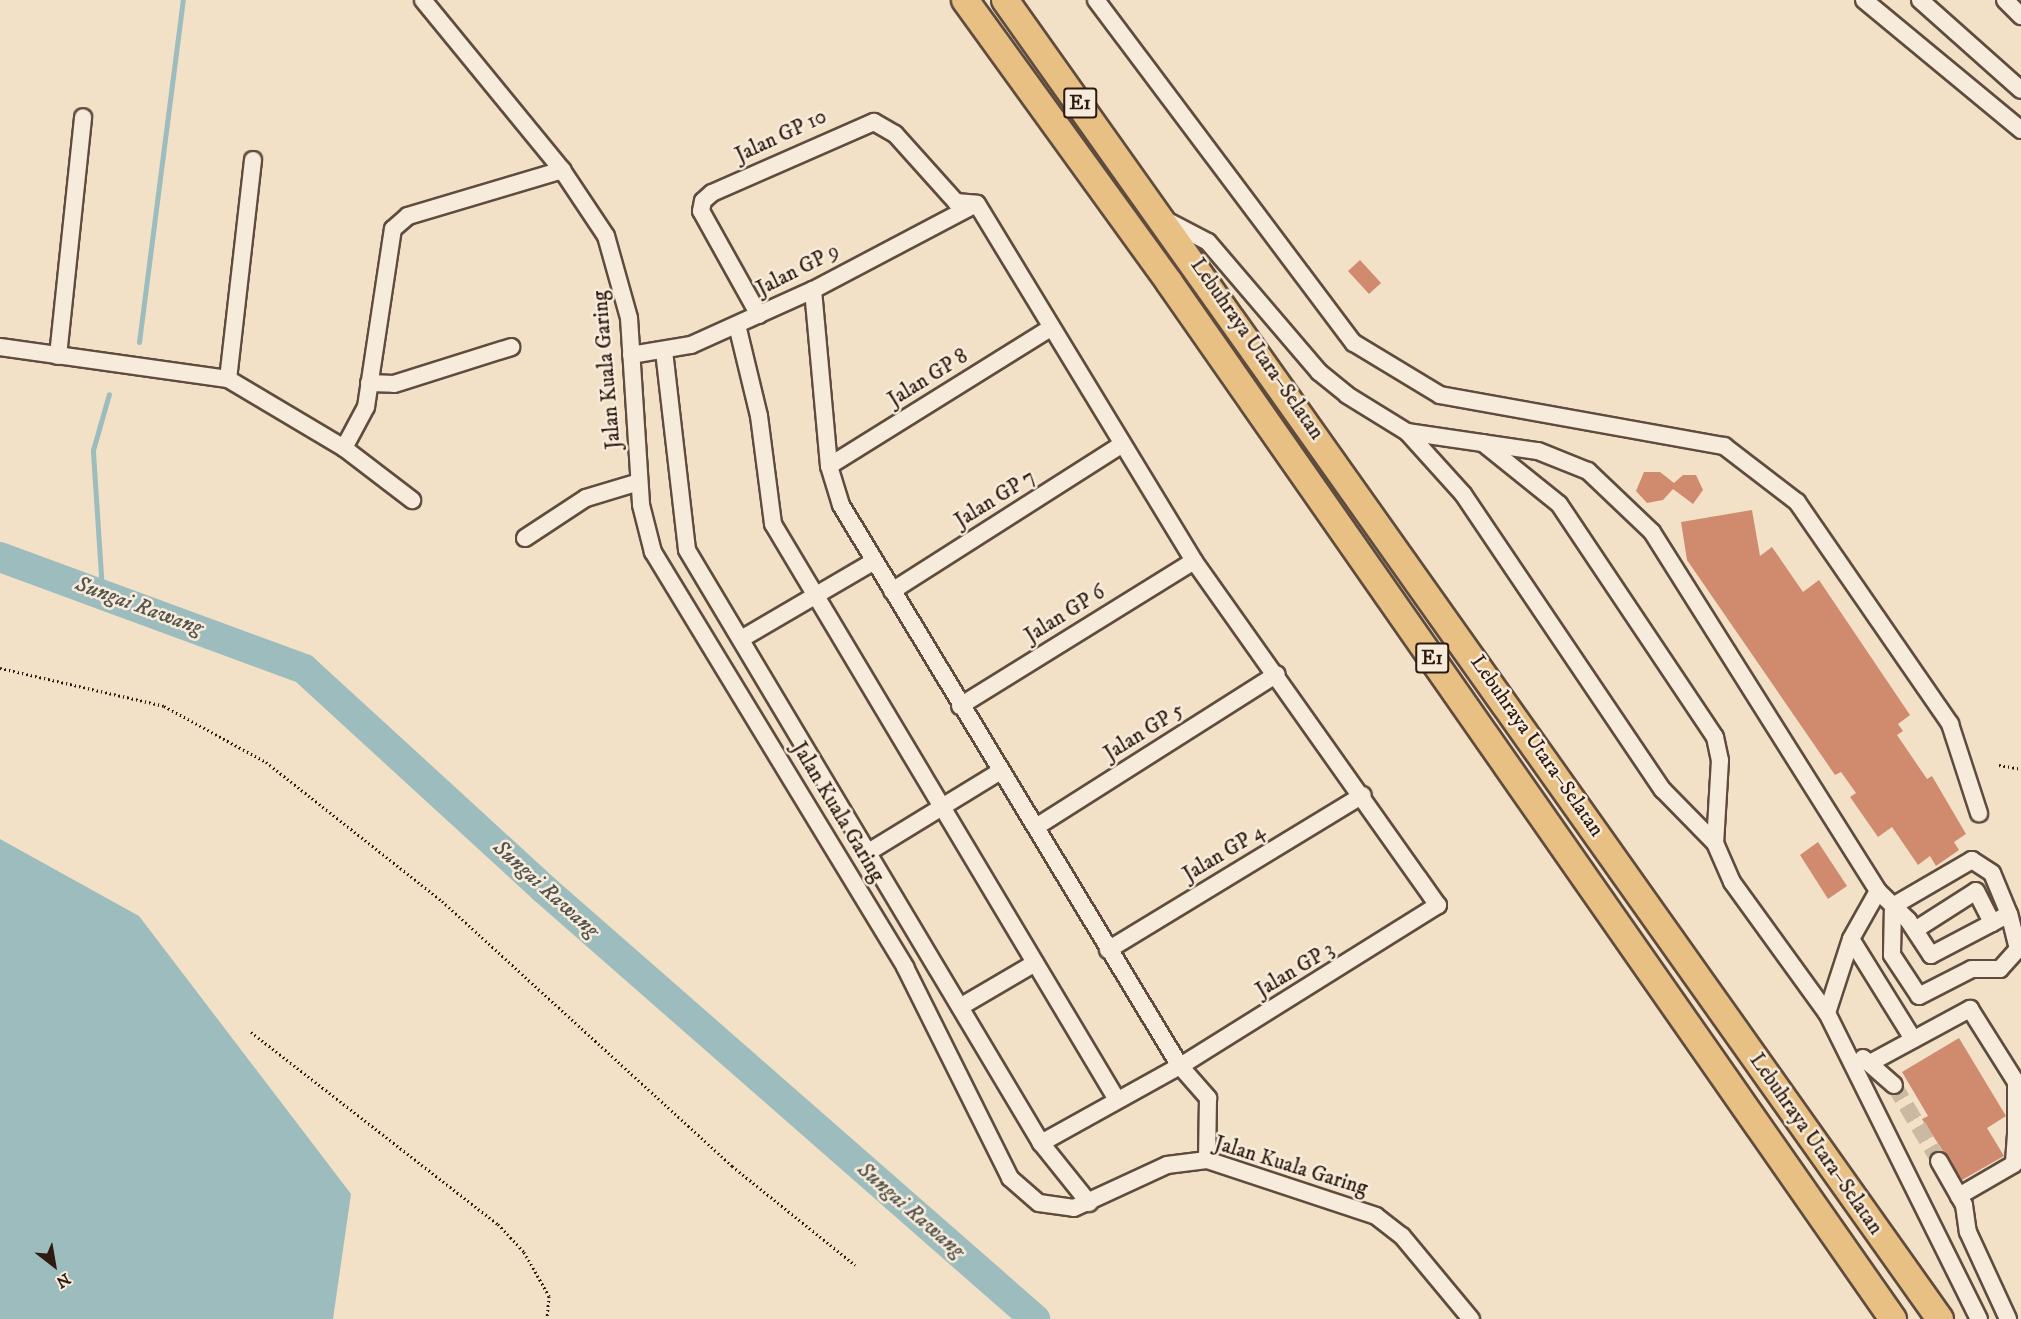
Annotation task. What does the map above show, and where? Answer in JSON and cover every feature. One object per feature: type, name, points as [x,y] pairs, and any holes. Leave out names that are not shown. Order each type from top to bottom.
[{"type":"highway","name":"Lebuhraya Utara–Selatan","points":[[965,0],[1169,282],[1893,1319]]},
{"type":"highway","name":"Lebuhraya Utara–Selatan","points":[[1005,0],[1166,220],[1940,1319]]},
{"type":"street","name":"Jalan Kuala Garing","points":[[423,0],[562,170],[606,236],[621,274],[631,355],[644,525],[665,576],[905,967],[996,1156],[1010,1178],[1039,1203],[1074,1208],[1167,1165],[1207,1160],[1376,1216],[1402,1236],[1471,1319]]},
{"type":"street","points":[[1096,0],[1354,343],[1440,395],[1724,446],[1797,502],[1950,724],[1979,813]]},
{"type":"street","points":[[1864,0],[2021,130]]},
{"type":"street","points":[[1920,0],[2021,90]]},
{"type":"street","points":[[2005,0],[2021,16]]},
{"type":"street","points":[[58,356],[83,117]]},
{"type":"street","name":"Jalan GP 10","points":[[759,315],[701,211],[703,201],[712,194],[874,122],[895,134],[956,202],[977,204]]},
{"type":"street","points":[[228,379],[254,160]]},
{"type":"street","points":[[344,448],[366,407],[393,230],[408,216],[562,170]]},
{"type":"street","points":[[977,204],[1121,445],[1194,561],[1363,795]]},
{"type":"street","name":"Jalan GP 9","points":[[631,355],[664,351],[737,325],[813,290],[977,204]]},
{"type":"street","points":[[1166,220],[1208,242],[1319,372],[1407,432],[1463,494],[1664,790],[1715,843],[1732,882],[1827,1013],[1845,1045],[1979,1319]]},
{"type":"street","points":[[813,290],[829,466],[841,505],[873,562],[1036,827],[1108,950],[1180,1066],[1208,1098],[1207,1160]]},
{"type":"street","points":[[737,325],[759,416],[773,524],[813,595],[944,806],[1116,1098]]},
{"type":"street","name":"Jalan GP 8","points":[[829,466],[1051,328]]},
{"type":"street","points":[[0,347],[228,379],[344,448],[412,500]]},
{"type":"street","points":[[369,383],[394,384],[511,347]]},
{"type":"street","points":[[664,351],[687,550],[1041,1143],[1089,1203]]},
{"type":"street","points":[[1407,432],[1538,451],[1588,471],[1652,532],[1878,891],[1915,930],[1931,955],[2009,914]]},
{"type":"street","points":[[1482,443],[1559,504],[1715,737],[1720,760],[1715,843]]},
{"type":"street","name":"Jalan GP 7","points":[[892,591],[1121,445]]},
{"type":"street","points":[[525,538],[586,498],[639,482]]},
{"type":"street","name":"Jalan GP 6","points":[[960,706],[1194,561]]},
{"type":"street","points":[[741,639],[873,562]]},
{"type":"street","name":"Jalan GP 5","points":[[1036,827],[1277,674]]},
{"type":"street","points":[[867,853],[1001,771]]},
{"type":"street","name":"Jalan GP 3","points":[[1041,1143],[1116,1098],[1180,1066],[1434,912],[1438,905],[1434,896],[1363,795]]},
{"type":"street","name":"Jalan GP 4","points":[[1108,950],[1363,795]]},
{"type":"street","points":[[1972,860],[1992,873],[2009,914],[2018,949],[2000,969],[1972,969],[1919,996],[1892,955],[1893,906],[1972,860]]},
{"type":"street","points":[[1827,1013],[1851,939],[1878,891]]},
{"type":"street","points":[[1915,930],[1976,891],[1992,922]]},
{"type":"street","points":[[1851,939],[1913,1039]]},
{"type":"street","points":[[960,1007],[1035,963]]},
{"type":"street","points":[[1870,1063],[1970,1009],[2016,1082],[2014,1164],[1959,1196]]},
{"type":"street","points":[[1845,1045],[1870,1063],[1894,1085]]},
{"type":"street","points":[[1939,1161],[1959,1196],[1968,1232],[2008,1319]]},
{"type":"path","points":[[0,668],[164,706],[266,762],[442,901],[732,1166],[855,1265]]},
{"type":"path","points":[[1999,765],[2021,769]]},
{"type":"path","points":[[251,1032],[498,1224],[524,1252],[549,1296],[547,1319]]},
{"type":"water","points":[[0,839],[139,916],[351,1194],[333,1319],[0,1319]]},
{"type":"building","points":[[1360,260],[1381,283],[1369,294],[1348,271]]},
{"type":"building","points":[[1644,472],[1660,472],[1674,483],[1683,475],[1696,475],[1703,490],[1693,504],[1673,489],[1663,500],[1647,503],[1636,491]]},
{"type":"building","points":[[1752,510],[1760,556],[1772,547],[1803,592],[1819,580],[1910,715],[1898,724],[1903,731],[1897,735],[1927,779],[1932,776],[1966,834],[1954,842],[1959,850],[1936,866],[1930,856],[1918,865],[1892,827],[1878,837],[1850,797],[1856,793],[1841,772],[1835,775],[1687,560],[1681,522]]},
{"type":"building","points":[[1818,842],[1847,886],[1828,899],[1800,855]]},
{"type":"building","points":[[1959,1038],[2006,1116],[1987,1128],[2004,1156],[1962,1180],[1922,1119],[1928,1116],[1902,1072]]},
{"type":"waterway","points":[[139,342],[183,0]]},
{"type":"waterway","points":[[102,591],[93,450],[109,394]]},
{"type":"waterway","name":"Sungai Rawang","points":[[0,557],[304,669],[544,889],[1035,1319]]},
{"type":"tunnel","points":[[1894,1085],[1939,1161]]}]
